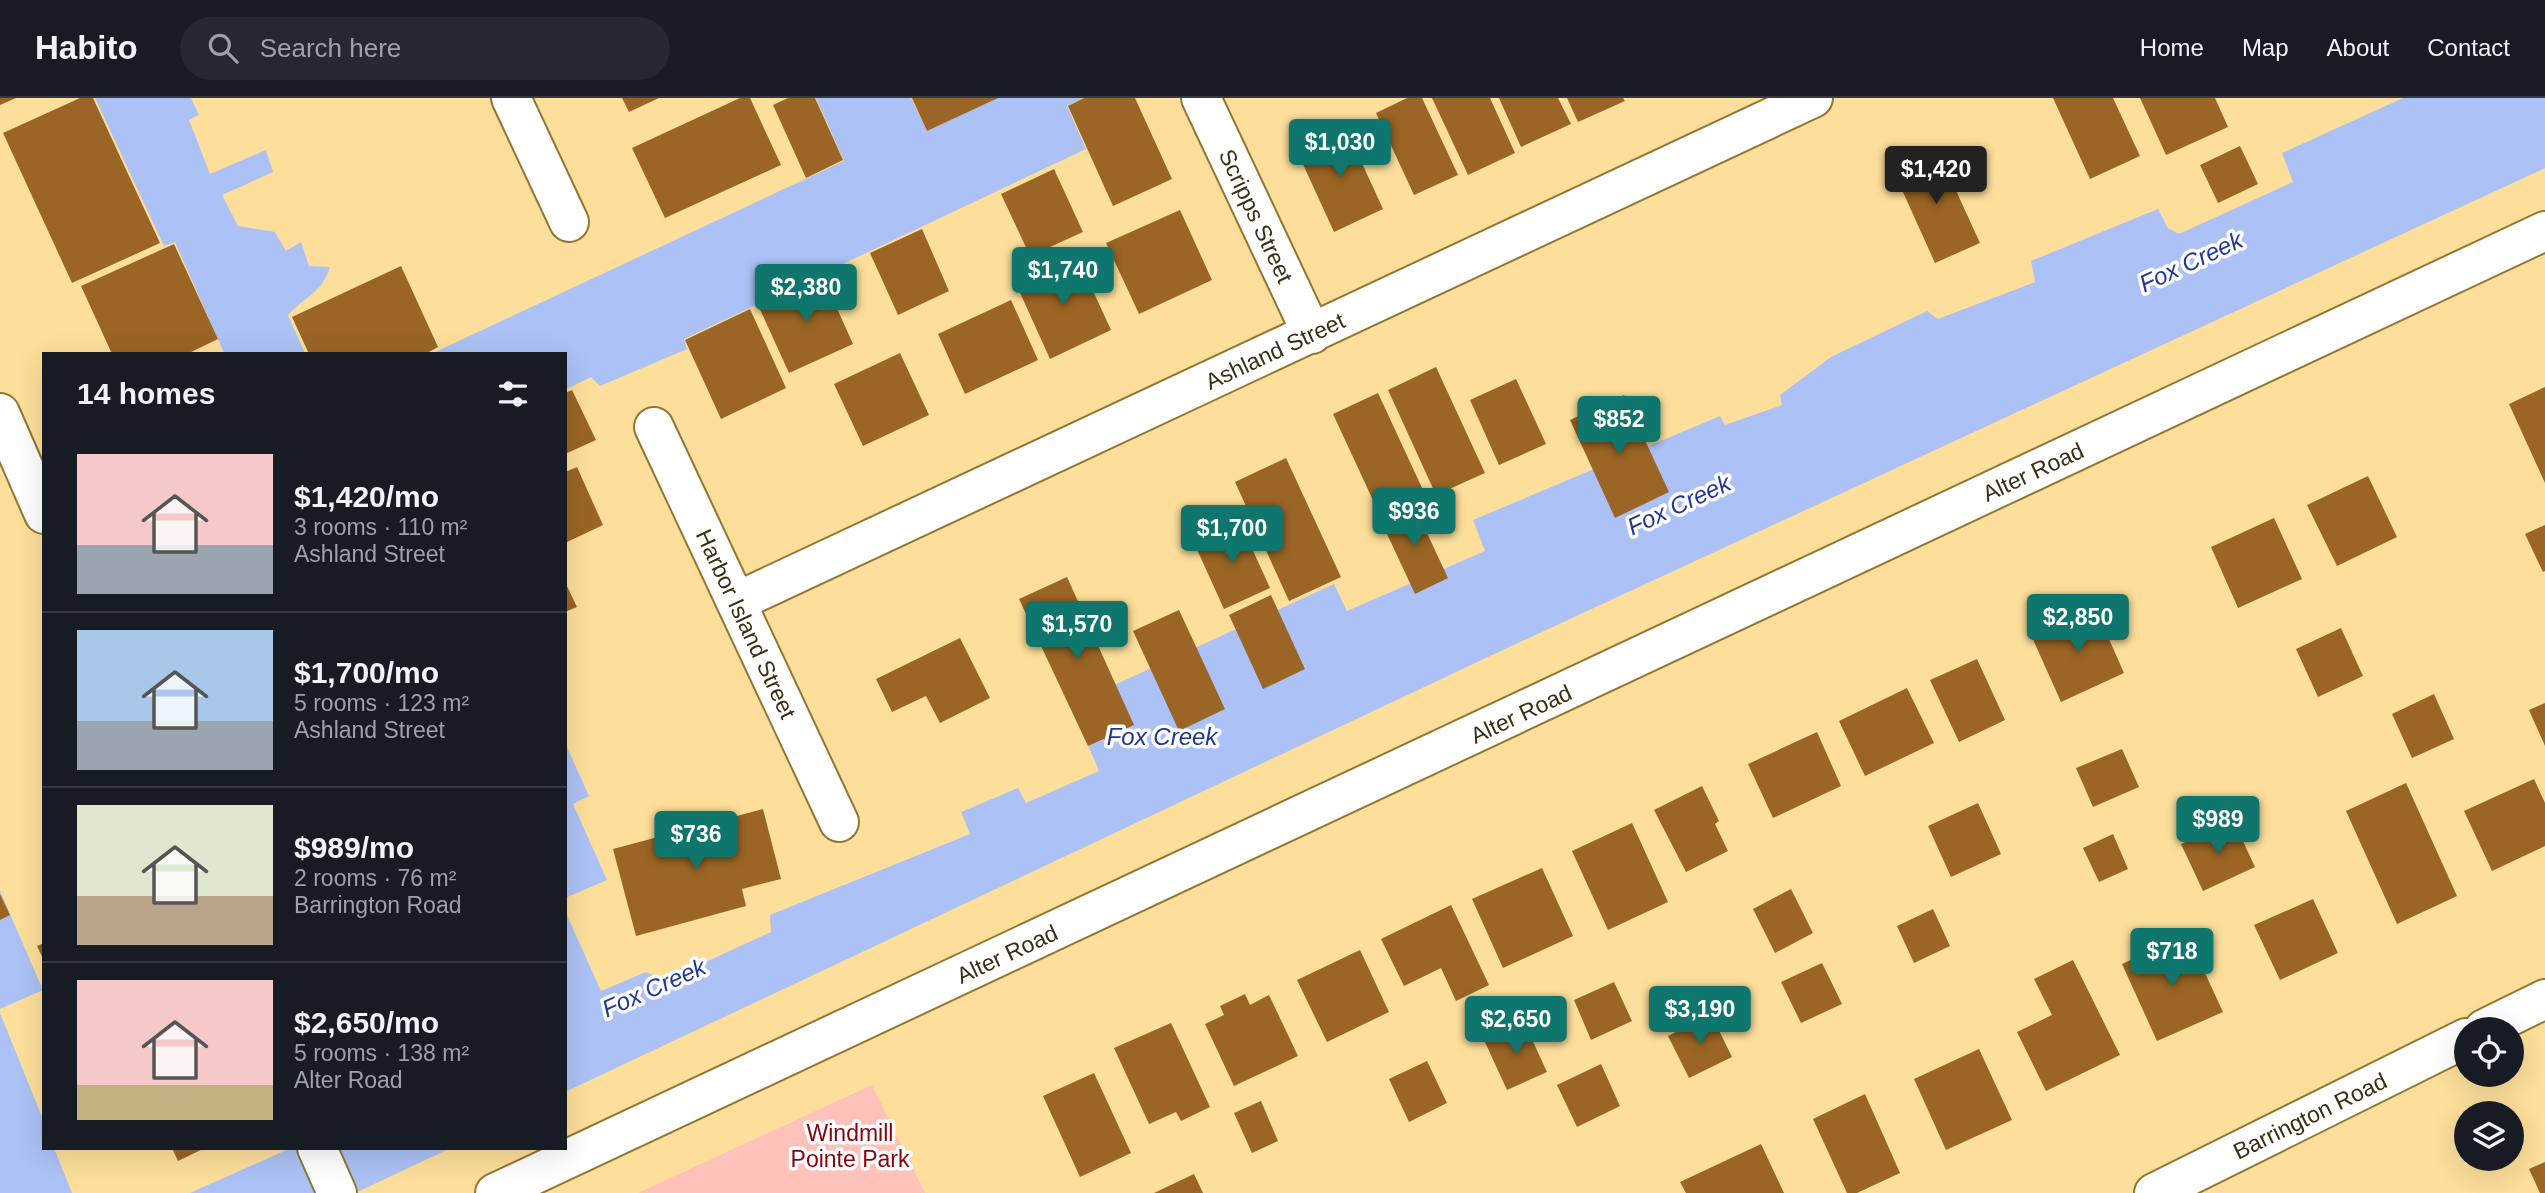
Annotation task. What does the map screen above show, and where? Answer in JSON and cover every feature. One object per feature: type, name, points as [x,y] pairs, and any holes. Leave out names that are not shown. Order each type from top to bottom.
[{"type":"street","points":[[510,98],[569,222]]},
{"type":"street","name":"Scripps Street","points":[[1201,98],[1312,334]]},
{"type":"street","name":"Ashland Street","points":[[736,602],[1813,98]]},
{"type":"street","name":"Alter Road","points":[[495,1193],[2545,231]]},
{"type":"street","points":[[0,413],[42,509]]},
{"type":"street","name":"Harbor Island Street","points":[[654,427],[839,822]]},
{"type":"street","points":[[2508,1017],[2545,999]]},
{"type":"street","name":"Barrington Road","points":[[2154,1193],[2454,1044]]},
{"type":"street","points":[[318,1150],[337,1193]]},
{"type":"green space","name":"Windmill Pointe Park","points":[[872,1085],[925,1193],[638,1193]]},
{"type":"water","points":[[95,98],[191,98],[199,115],[189,120],[210,174],[266,150],[273,172],[222,195],[238,226],[275,232],[286,251],[301,242],[309,266],[330,267],[323,283],[288,315],[305,352],[224,352],[175,242],[164,246]]},
{"type":"water","points":[[816,98],[911,98],[927,131],[996,98],[1083,98],[1067,106],[1086,149],[684,339],[687,349],[600,386],[591,377],[567,389],[567,352],[435,352],[844,161]]},
{"type":"water","name":"Fox Creek","points":[[2403,98],[2545,98],[2545,168],[1490,656],[567,1091],[567,915],[601,991],[646,972],[659,977],[677,975],[771,932],[770,915],[970,834],[961,812],[1018,788],[1026,803],[1099,771],[1071,705],[1334,584],[1347,611],[1485,551],[1473,520],[1720,416],[1725,425],[1782,405],[1780,395],[1831,357],[1927,311],[1938,319],[2035,282],[2031,261],[2158,209],[2168,228],[2179,234],[2293,182],[2282,153]]},
{"type":"water","points":[[567,747],[589,796],[573,804],[607,880],[567,897]]},
{"type":"water","points":[[0,891],[42,990],[0,1009]]},
{"type":"water","points":[[0,1013],[42,1117],[42,1150],[55,1150],[72,1193],[0,1193]]},
{"type":"water","points":[[287,1150],[447,1150],[355,1193],[190,1193]]},
{"type":"building","points":[[0,98],[16,98],[0,105]]},
{"type":"building","points":[[80,98],[93,98],[160,243],[72,283],[3,133]]},
{"type":"building","points":[[622,98],[659,98],[629,112]]},
{"type":"building","points":[[740,98],[750,98],[781,165],[665,218],[632,148]]},
{"type":"building","points":[[788,98],[815,98],[843,160],[806,178],[773,105]]},
{"type":"building","points":[[912,98],[998,98],[927,131]]},
{"type":"building","points":[[1084,98],[1135,98],[1172,179],[1113,206],[1068,106]]},
{"type":"building","points":[[1407,98],[1422,98],[1458,175],[1414,195],[1376,113]]},
{"type":"building","points":[[1432,98],[1490,98],[1515,153],[1468,175]]},
{"type":"building","points":[[1499,98],[1558,98],[1571,124],[1521,147]]},
{"type":"building","points":[[1567,98],[1623,98],[1625,101],[1578,122]]},
{"type":"building","points":[[2053,98],[2113,98],[2140,156],[2090,179]]},
{"type":"building","points":[[2140,98],[2215,98],[2228,127],[2166,155]]},
{"type":"building","points":[[1345,126],[1383,209],[1334,232],[1296,149]]},
{"type":"building","points":[[2240,146],[2258,184],[2218,203],[2200,165]]},
{"type":"building","points":[[1937,149],[1980,243],[1935,263],[1893,170]]},
{"type":"building","points":[[1054,169],[1083,232],[1030,256],[1001,194]]},
{"type":"building","points":[[1180,210],[1212,280],[1139,314],[1106,243]]},
{"type":"building","points":[[922,229],[949,291],[898,315],[870,253]]},
{"type":"building","points":[[174,244],[218,339],[191,352],[111,352],[81,286]]},
{"type":"building","points":[[1077,256],[1111,330],[1050,359],[1016,284]]},
{"type":"building","points":[[401,266],[438,347],[429,352],[308,352],[292,317]]},
{"type":"building","points":[[822,275],[853,344],[789,373],[758,305]]},
{"type":"building","points":[[1011,300],[1038,360],[965,394],[938,334]]},
{"type":"building","points":[[750,309],[786,388],[721,419],[685,340]]},
{"type":"building","points":[[900,353],[929,415],[863,446],[834,384]]},
{"type":"building","points":[[1436,367],[1485,473],[1436,495],[1388,390]]},
{"type":"building","points":[[1516,379],[1546,444],[1499,465],[1470,400]]},
{"type":"building","points":[[2545,387],[2545,483],[2509,404]]},
{"type":"building","points":[[572,390],[596,440],[567,453],[567,392]]},
{"type":"building","points":[[1378,393],[1423,490],[1378,511],[1333,414]]},
{"type":"building","points":[[1624,395],[1669,492],[1615,518],[1570,420]]},
{"type":"building","points":[[1286,458],[1341,577],[1289,601],[1235,482]]},
{"type":"building","points":[[577,467],[603,525],[567,542],[567,471]]},
{"type":"building","points":[[2368,476],[2397,537],[2337,566],[2307,505]]},
{"type":"building","points":[[1413,503],[1448,578],[1415,594],[1380,519]]},
{"type":"building","points":[[2274,518],[2302,579],[2238,608],[2211,547]]},
{"type":"building","points":[[1240,522],[1270,588],[1224,609],[1194,543]]},
{"type":"building","points":[[2545,525],[2545,571],[2543,572],[2525,534]]},
{"type":"building","points":[[1067,577],[1134,725],[1088,746],[1019,599]]},
{"type":"building","points":[[567,586],[577,607],[567,611]]},
{"type":"building","points":[[1271,595],[1305,669],[1263,689],[1229,615]]},
{"type":"building","points":[[2094,605],[2124,673],[2061,702],[2031,635]]},
{"type":"building","points":[[1179,610],[1225,709],[1179,731],[1133,631]]},
{"type":"building","points":[[2341,628],[2363,676],[2318,697],[2296,649]]},
{"type":"building","points":[[960,638],[990,698],[940,723],[926,696],[892,712],[876,679]]},
{"type":"building","points":[[1977,659],[2005,720],[1959,742],[1930,680]]},
{"type":"building","points":[[1907,688],[1934,743],[1865,776],[1839,721]]},
{"type":"building","points":[[2434,694],[2454,739],[2412,758],[2392,714]]},
{"type":"building","points":[[2545,703],[2545,746],[2529,710]]},
{"type":"building","points":[[1817,732],[1841,786],[1773,818],[1748,764]]},
{"type":"building","points":[[2122,749],[2139,787],[2093,807],[2076,768]]},
{"type":"building","points":[[2534,779],[2545,803],[2545,846],[2492,871],[2464,811]]},
{"type":"building","points":[[2406,783],[2457,896],[2397,924],[2346,811]]},
{"type":"building","points":[[1702,786],[1719,821],[1715,824],[1728,851],[1686,872],[1654,810]]},
{"type":"building","points":[[1978,803],[2001,854],[1951,877],[1928,826]]},
{"type":"building","points":[[763,809],[781,879],[742,889],[746,906],[636,936],[613,849]]},
{"type":"building","points":[[2233,820],[2255,867],[2203,891],[2181,844]]},
{"type":"building","points":[[1632,823],[1668,902],[1608,930],[1572,851]]},
{"type":"building","points":[[2113,834],[2128,869],[2099,882],[2083,848]]},
{"type":"building","points":[[1542,868],[1573,936],[1503,968],[1472,899]]},
{"type":"building","points":[[1791,889],[1813,933],[1775,953],[1753,909]]},
{"type":"building","points":[[0,894],[10,915],[0,920]]},
{"type":"building","points":[[2313,899],[2338,953],[2280,980],[2254,925]]},
{"type":"building","points":[[1451,905],[1489,985],[1456,1001],[1441,968],[1404,986],[1381,939]]},
{"type":"building","points":[[1933,909],[1950,946],[1914,963],[1897,926]]},
{"type":"building","points":[[2187,934],[2223,1012],[2157,1041],[2122,964]]},
{"type":"building","points":[[42,944],[42,957],[37,946]]},
{"type":"building","points":[[1360,950],[1389,1012],[1327,1042],[1297,980]]},
{"type":"building","points":[[2073,960],[2120,1055],[2046,1091],[2017,1032],[2052,1015],[2034,979]]},
{"type":"building","points":[[1822,963],[1842,1004],[1801,1023],[1781,982]]},
{"type":"building","points":[[1614,982],[1632,1021],[1591,1040],[1574,1000]]},
{"type":"building","points":[[1245,994],[1250,1005],[1269,995],[1298,1056],[1234,1086],[1205,1024],[1224,1015],[1220,1006]]},
{"type":"building","points":[[1711,1014],[1732,1057],[1689,1078],[1668,1036]]},
{"type":"building","points":[[1524,1022],[1547,1072],[1507,1090],[1484,1040]]},
{"type":"building","points":[[1171,1023],[1210,1107],[1181,1121],[1176,1112],[1149,1124],[1114,1048]]},
{"type":"building","points":[[1979,1049],[2012,1120],[1946,1150],[1914,1079]]},
{"type":"building","points":[[1427,1061],[1447,1103],[1409,1122],[1389,1079]]},
{"type":"building","points":[[1601,1064],[1620,1106],[1577,1127],[1557,1085]]},
{"type":"building","points":[[1094,1073],[1131,1153],[1080,1177],[1043,1096]]},
{"type":"building","points":[[1865,1094],[1900,1173],[1857,1193],[1847,1193],[1813,1119]]},
{"type":"building","points":[[1261,1101],[1278,1141],[1252,1153],[1234,1113]]},
{"type":"building","points":[[1761,1144],[1784,1193],[1686,1193],[1680,1182]]},
{"type":"building","points":[[173,1150],[201,1150],[178,1161]]},
{"type":"building","points":[[2545,1162],[2545,1193],[2540,1193],[2529,1169]]},
{"type":"building","points":[[1194,1174],[1203,1193],[1154,1193]]}]
